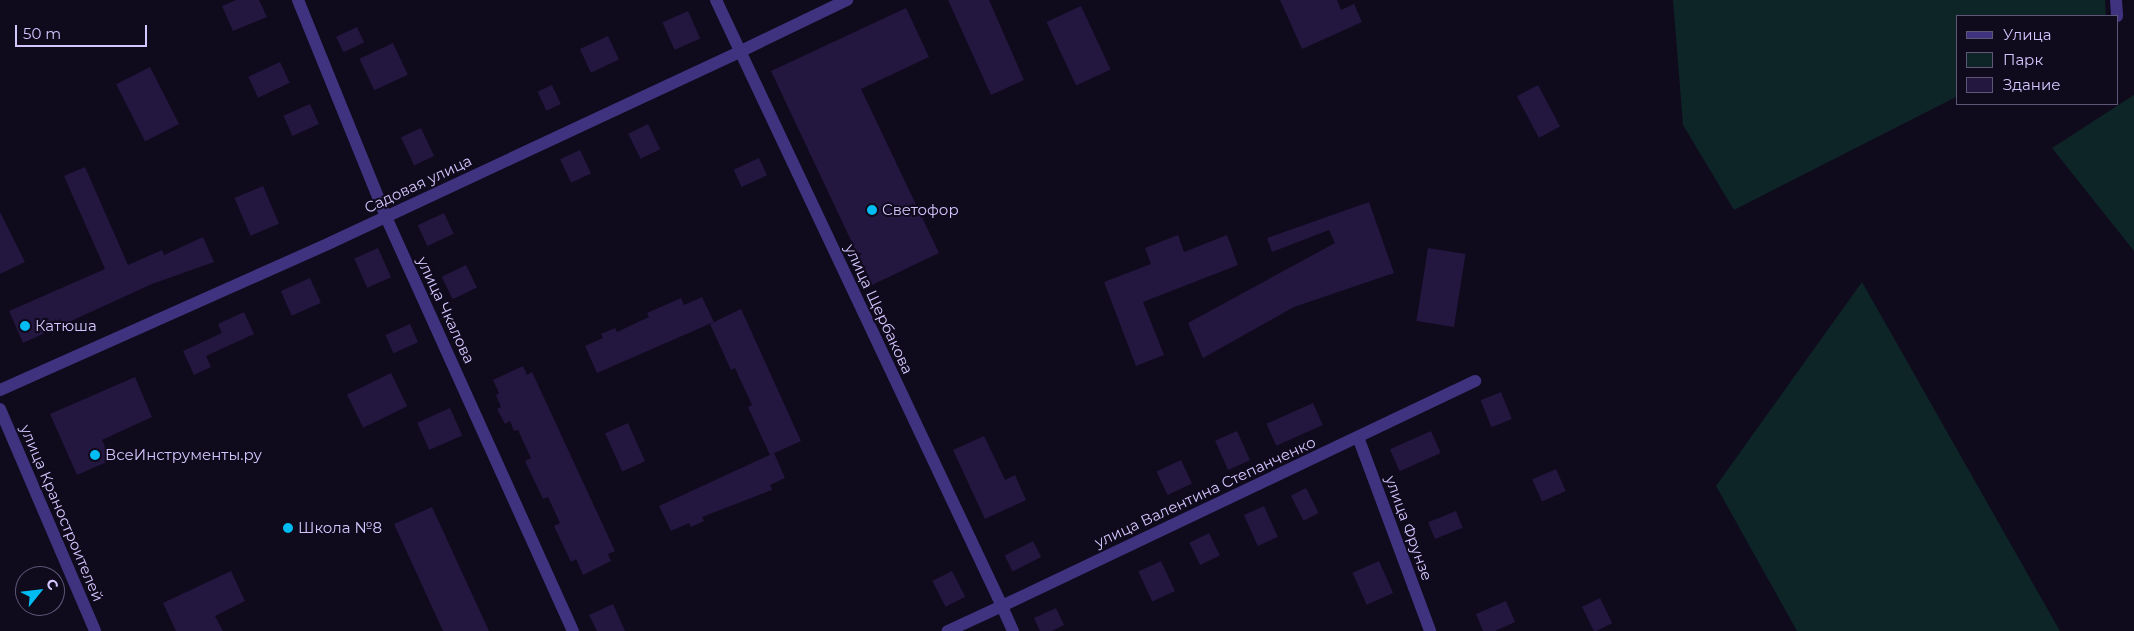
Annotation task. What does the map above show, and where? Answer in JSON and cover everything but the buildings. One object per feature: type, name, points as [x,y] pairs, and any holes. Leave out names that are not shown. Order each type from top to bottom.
[{"type":"street","name":"улица Чкалова","points":[[298,0],[386,217],[573,631]]},
{"type":"street","name":"улица Щербакова","points":[[716,0],[1013,631]]},
{"type":"street","name":"Садовая улица","points":[[0,390],[386,217],[847,0]]},
{"type":"street","points":[[2116,0],[2117,15]]},
{"type":"street","name":"улица Валентина Степанченко","points":[[948,631],[1475,381]]},
{"type":"street","name":"улица Краностроителей","points":[[0,409],[95,631]]},
{"type":"street","name":"улица Фрунзе","points":[[1358,437],[1430,631]]},
{"type":"green space","points":[[1673,0],[2105,0],[2106,15],[1956,15],[1956,97],[1734,210],[1683,125]]},
{"type":"green space","points":[[2134,95],[2134,251],[2052,148]]},
{"type":"green space","points":[[1862,282],[2060,631],[1797,631],[1716,486]]},
{"type":"place","name":"Светофор","points":[[872,210]]},
{"type":"place","name":"Катюша","points":[[25,326]]},
{"type":"place","name":"ВсеИнструменты.ру","points":[[95,455]]},
{"type":"place","name":"Школа №8","points":[[288,528]]}]
